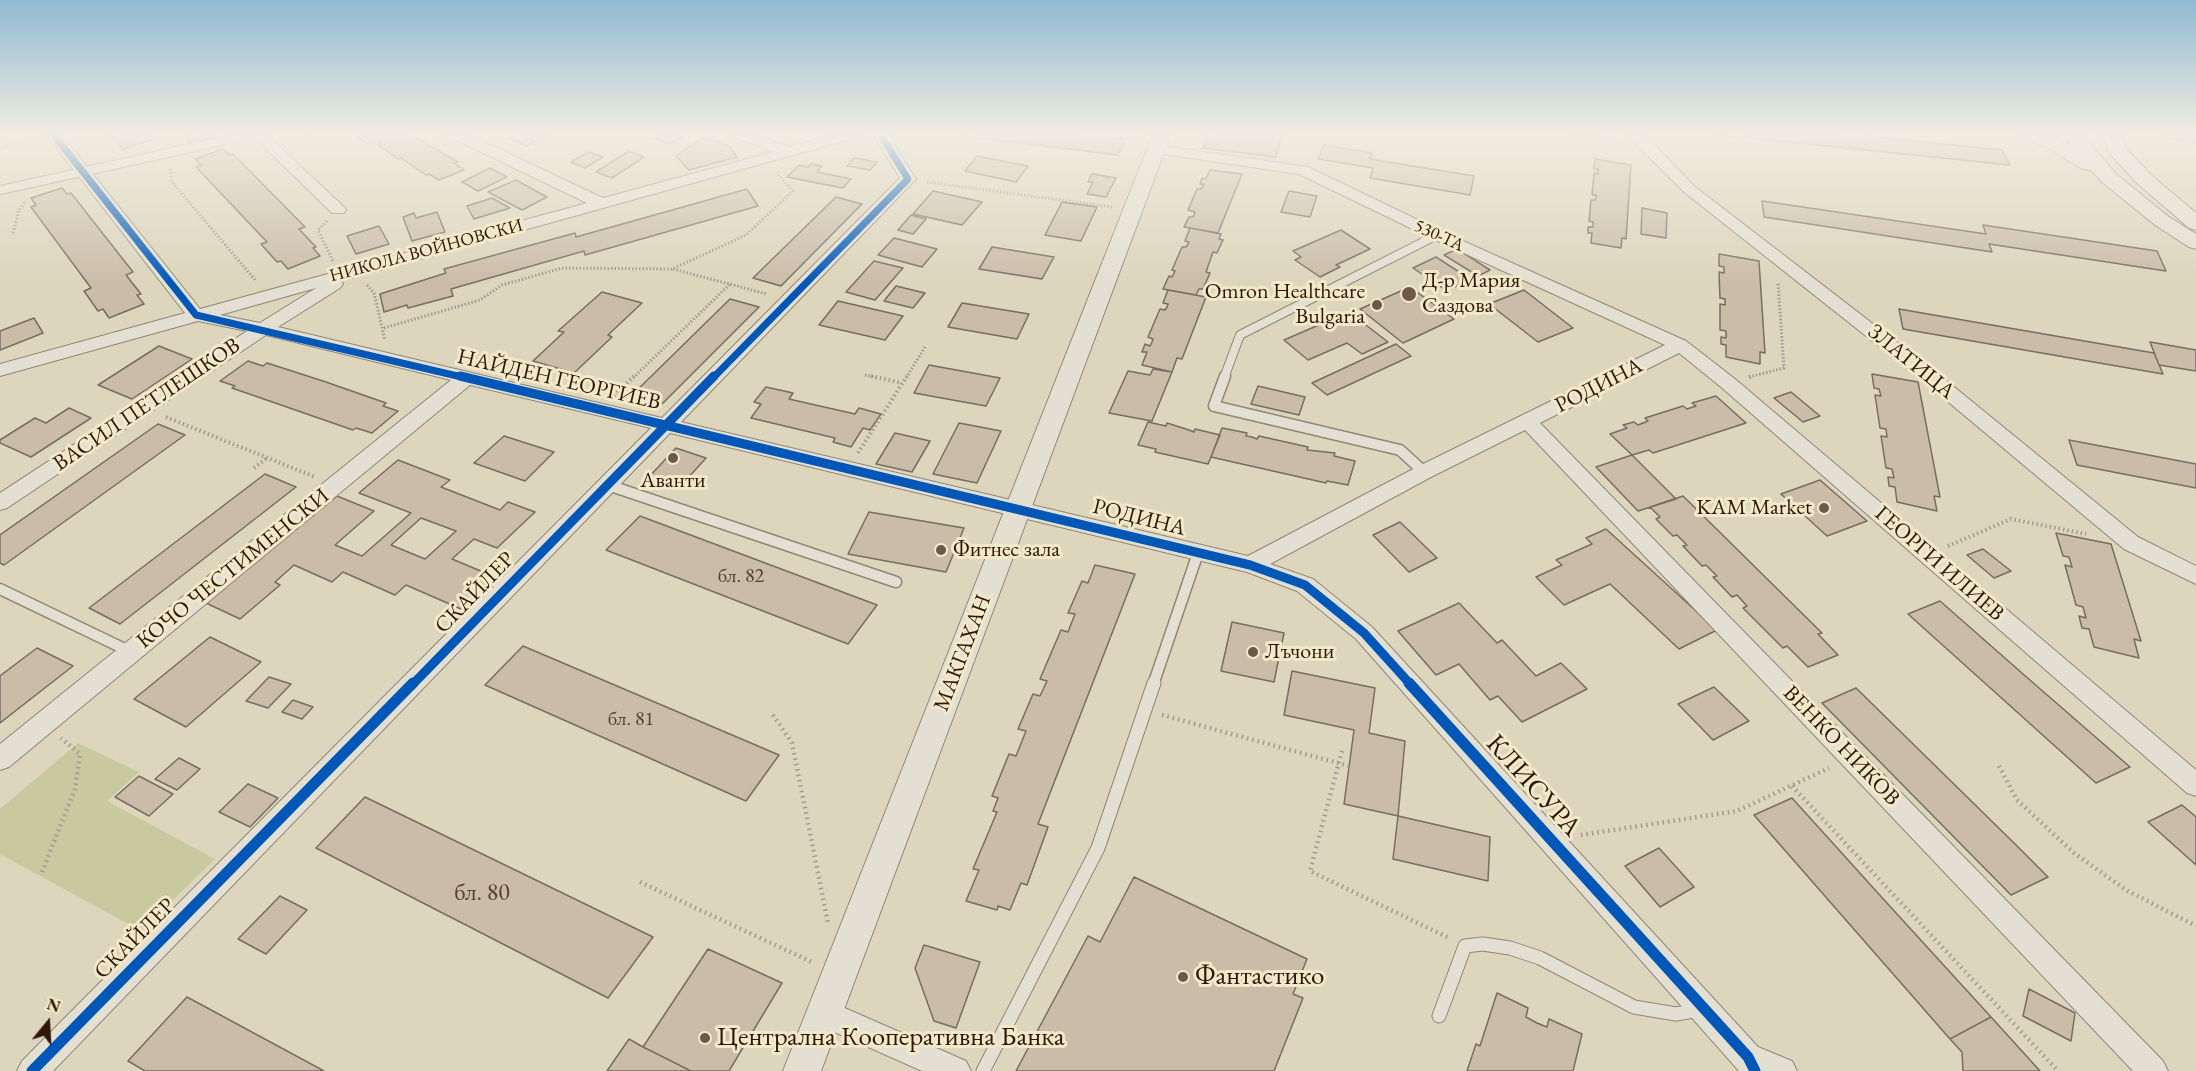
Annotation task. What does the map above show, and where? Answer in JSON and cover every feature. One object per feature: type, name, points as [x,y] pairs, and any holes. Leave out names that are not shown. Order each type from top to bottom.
[{"type":"street","points":[[91,184],[196,315]]},
{"type":"street","points":[[310,184],[338,210]]},
{"type":"street","points":[[561,184],[601,203]]},
{"type":"street","name":"НИКОЛА ВОЙНОВСКИ","points":[[0,370],[670,184]]},
{"type":"street","name":"СКАЙЛЕР","points":[[32,1071],[903,184]]},
{"type":"street","name":"МАКГАХАН","points":[[802,1071],[1143,184]]},
{"type":"street","name":"530-ТА","points":[[1332,184],[1437,235],[1680,345]]},
{"type":"street","name":"ЗЛАТИЦА","points":[[1684,184],[1736,228],[1776,256],[1935,381],[2131,543],[2196,576]]},
{"type":"street","points":[[2116,184],[2162,221],[2196,243]]},
{"type":"street","points":[[2150,184],[2196,224]]},
{"type":"street","name":"ВАСИЛ ПЕТЛЕШКОВ","points":[[0,503],[355,270]]},
{"type":"street","name":"НАЙДЕН ГЕОРГИЕВ","points":[[196,315],[1018,509]]},
{"type":"street","name":"РОДИНА","points":[[1018,509],[1250,565],[1424,472],[1680,345]]},
{"type":"street","name":"ГЕОРГИ ИЛИЕВ","points":[[1680,345],[1728,383],[2196,785]]},
{"type":"street","name":"КОЧО ЧЕСТИМЕНСКИ","points":[[0,759],[466,378]]},
{"type":"street","name":"ВЕНКО НИКОВ","points":[[1528,422],[2153,1071]]},
{"type":"street","name":"КЛИСУРА","points":[[1250,565],[1305,585],[1364,633],[1705,1009],[1752,1064]]},
{"type":"street","points":[[824,1013],[956,1071]]},
{"type":"street","points":[[1752,1064],[1782,1071]]},
{"type":"lane","points":[[0,190],[27,184]]},
{"type":"lane","points":[[1424,472],[1400,450],[1214,406],[1240,335],[1437,235]]},
{"type":"lane","points":[[608,485],[896,582]]},
{"type":"lane","points":[[983,1071],[1098,848],[1198,553]]},
{"type":"lane","points":[[0,589],[131,652]]},
{"type":"lane","points":[[1439,1016],[1465,946],[1483,944],[1510,948],[1540,958],[1634,1007],[1677,1014],[1705,1009]]},
{"type":"path","points":[[174,184],[268,295]]},
{"type":"path","points":[[672,269],[746,235],[793,191],[787,184]]},
{"type":"path","points":[[944,184],[1133,210]]},
{"type":"path","points":[[338,210],[318,230],[333,262],[355,270],[374,293],[384,328],[387,359]]},
{"type":"path","points":[[1728,383],[1784,368],[1776,256]]},
{"type":"path","points":[[384,328],[480,300],[502,285],[562,268],[672,269],[790,300]]},
{"type":"path","points":[[600,410],[730,284]]},
{"type":"path","points":[[848,469],[925,347]]},
{"type":"path","points":[[865,375],[902,383]]},
{"type":"path","points":[[143,408],[335,485]]},
{"type":"path","points":[[254,468],[268,458]]},
{"type":"path","points":[[1928,554],[2011,519],[2088,534]]},
{"type":"path","points":[[1144,710],[1349,766]]},
{"type":"path","points":[[773,715],[792,742],[830,928]]},
{"type":"path","points":[[38,728],[62,738],[80,754],[75,789],[42,872]]},
{"type":"path","points":[[1342,751],[1310,871],[1465,946]]},
{"type":"path","points":[[1552,840],[1737,811],[1851,757]]},
{"type":"path","points":[[1999,766],[2017,800],[2074,853],[2126,890],[2196,926]]},
{"type":"path","points":[[1792,786],[2058,1071]]},
{"type":"path","points":[[640,882],[839,975]]},
{"type":"green space","points":[[78,743],[139,772],[107,801],[215,859],[141,931],[0,854],[0,809]]},
{"type":"building","points":[[212,184],[263,184],[305,227],[299,229],[316,247],[313,248],[320,256],[288,269],[281,261],[277,262],[261,244],[267,242]]},
{"type":"building","points":[[466,184],[493,184],[478,191]]},
{"type":"building","points":[[507,184],[523,184],[547,197],[522,210],[488,192]]},
{"type":"building","points":[[823,184],[847,184],[843,188]]},
{"type":"building","points":[[1092,184],[1113,184],[1106,197],[1087,194]]},
{"type":"building","points":[[1200,184],[1238,184],[1218,233],[1184,227],[1189,217],[1193,217],[1195,212],[1188,210],[1197,189],[1201,189],[1204,184]]},
{"type":"building","points":[[1405,184],[1472,184],[1470,195]]},
{"type":"building","points":[[1593,184],[1630,184],[1626,239],[1622,238],[1621,248],[1591,243],[1592,233],[1588,233],[1588,227],[1593,227],[1593,222],[1589,221],[1591,200],[1596,198],[1596,195],[1592,195]]},
{"type":"building","points":[[62,188],[67,194],[71,193],[133,272],[126,275],[141,294],[137,295],[144,304],[109,318],[103,309],[98,311],[84,291],[91,288],[31,207],[36,205],[31,198]]},
{"type":"building","points":[[747,189],[758,206],[585,255],[584,251],[451,289],[453,296],[384,312],[380,294],[446,273],[444,269],[575,233],[576,237]]},
{"type":"building","points":[[933,191],[982,202],[962,225],[913,214]]},
{"type":"building","points":[[1289,191],[1317,196],[1310,217],[1281,212]]},
{"type":"building","points":[[836,197],[862,204],[781,286],[753,278]]},
{"type":"building","points":[[492,198],[510,208],[474,219],[467,206]]},
{"type":"building","points":[[1762,201],[1986,234],[1983,225],[2157,251],[2166,271],[1989,244],[1992,252],[1764,217]]},
{"type":"building","points":[[1062,202],[1097,207],[1081,241],[1045,235]]},
{"type":"building","points":[[1642,208],[1667,213],[1666,238],[1641,234]]},
{"type":"building","points":[[437,212],[445,232],[412,241],[403,217],[414,213],[416,218]]},
{"type":"building","points":[[911,215],[926,219],[913,234],[898,230]]},
{"type":"building","points":[[379,226],[389,244],[356,254],[347,236]]},
{"type":"building","points":[[1190,228],[1221,234],[1219,239],[1223,240],[1217,253],[1213,252],[1206,272],[1210,273],[1203,289],[1199,289],[1196,295],[1163,289],[1169,276],[1172,277],[1175,271],[1172,270],[1182,247],[1186,247],[1189,242],[1185,241]]},
{"type":"building","points":[[1341,230],[1370,249],[1336,265],[1340,267],[1320,277],[1295,260],[1301,257],[1293,251]]},
{"type":"building","points":[[894,238],[937,249],[922,267],[878,255]]},
{"type":"building","points":[[992,247],[1054,257],[1042,279],[979,269]]},
{"type":"building","points":[[1457,249],[1490,270],[1478,276],[1444,255]]},
{"type":"building","points":[[1719,254],[1759,261],[1765,353],[1760,352],[1760,364],[1726,357],[1726,345],[1721,344],[1721,337],[1726,338],[1726,331],[1720,330],[1720,304],[1725,305],[1725,299],[1720,298],[1719,272],[1724,273],[1724,267],[1719,266]]},
{"type":"building","points":[[1436,257],[1470,279],[1447,291],[1413,268]]},
{"type":"building","points":[[874,261],[903,268],[875,300],[846,292]]},
{"type":"building","points":[[896,286],[925,293],[913,308],[884,301]]},
{"type":"building","points":[[1410,287],[1454,319],[1403,343],[1360,309]]},
{"type":"building","points":[[1168,290],[1206,297],[1182,359],[1177,358],[1172,372],[1142,365],[1147,352],[1142,352],[1145,344],[1150,346],[1152,342],[1153,339],[1148,337],[1160,309],[1165,310],[1167,307],[1168,304],[1163,303]]},
{"type":"building","points":[[1524,290],[1573,328],[1538,342],[1489,304]]},
{"type":"building","points":[[602,292],[642,303],[608,335],[612,337],[574,373],[533,361],[564,332],[558,331]]},
{"type":"building","points":[[730,299],[759,307],[659,407],[629,398]]},
{"type":"building","points":[[838,301],[903,316],[885,340],[819,325]]},
{"type":"building","points":[[962,303],[1029,314],[1017,339],[948,327]]},
{"type":"building","points":[[1899,309],[2154,353],[2163,374],[1903,329]]},
{"type":"building","points":[[1349,312],[1388,342],[1362,354],[1347,343],[1308,360],[1284,340]]},
{"type":"building","points":[[34,318],[43,333],[0,350],[0,331]]},
{"type":"building","points":[[2150,342],[2196,350],[2196,371],[2159,365]]},
{"type":"building","points":[[1396,344],[1411,356],[1327,395],[1312,383]]},
{"type":"building","points":[[159,346],[192,359],[132,399],[98,385]]},
{"type":"building","points":[[248,361],[263,366],[267,363],[326,382],[386,403],[383,406],[398,411],[372,433],[356,428],[353,430],[232,388],[235,386],[220,381]]},
{"type":"building","points":[[929,365],[1000,378],[986,406],[914,393]]},
{"type":"building","points":[[1153,369],[1172,372],[1152,421],[1109,413],[1128,371],[1150,375]]},
{"type":"building","points":[[1872,374],[1918,382],[1940,497],[1934,496],[1937,511],[1897,502],[1895,487],[1889,486],[1888,477],[1894,478],[1892,469],[1886,468],[1881,436],[1887,437],[1886,429],[1880,428],[1875,395],[1881,396],[1879,389],[1874,388]]},
{"type":"building","points":[[1258,386],[1305,397],[1299,415],[1251,404]]},
{"type":"building","points":[[766,387],[793,393],[789,399],[855,414],[859,408],[881,414],[870,430],[863,428],[851,447],[833,442],[835,438],[751,418],[761,404],[754,402]]},
{"type":"building","points":[[1791,392],[1820,416],[1803,422],[1774,398]]},
{"type":"building","points":[[1716,396],[1746,423],[1653,453],[1649,450],[1632,455],[1610,434],[1627,428],[1623,425],[1634,422],[1638,425],[1648,421],[1645,418],[1683,406],[1687,409],[1696,406],[1692,403]]},
{"type":"building","points":[[69,408],[91,418],[31,457],[0,443],[0,440],[35,418],[46,423]]},
{"type":"building","points":[[1148,422],[1166,426],[1167,423],[1194,432],[1195,429],[1220,435],[1208,464],[1155,452],[1156,449],[1138,445]]},
{"type":"building","points":[[959,423],[1001,431],[977,483],[933,474]]},
{"type":"building","points":[[158,424],[185,435],[4,565],[0,563],[0,535]]},
{"type":"building","points":[[1222,428],[1247,433],[1246,436],[1257,439],[1259,436],[1308,447],[1307,450],[1335,453],[1334,456],[1355,461],[1348,485],[1327,481],[1326,483],[1211,457]]},
{"type":"building","points":[[895,433],[930,441],[912,472],[876,464]]},
{"type":"building","points":[[504,436],[554,452],[525,481],[474,463]]},
{"type":"building","points":[[2069,440],[2196,464],[2196,488],[2077,465]]},
{"type":"building","points":[[676,448],[706,458],[678,489],[647,479]]},
{"type":"building","points":[[1632,455],[1676,499],[1638,511],[1596,467]]},
{"type":"building","points":[[398,460],[450,480],[441,487],[500,510],[508,502],[535,512],[497,548],[474,539],[452,559],[495,577],[461,609],[406,585],[395,595],[343,572],[332,582],[294,565],[275,582],[280,585],[240,619],[206,603],[337,496],[374,511],[335,545],[362,556],[411,513],[359,493]],"holes":[[[421,518],[456,531],[425,559],[391,545]]]},
{"type":"building","points":[[265,474],[296,487],[120,624],[89,608]]},
{"type":"building","name":"KAM Market","points":[[1820,480],[1867,521],[1827,536],[1781,494]]},
{"type":"building","points":[[1683,496],[1822,633],[1818,634],[1838,655],[1808,667],[1787,646],[1783,648],[1743,608],[1747,606],[1737,595],[1732,597],[1713,577],[1717,576],[1706,565],[1702,566],[1683,546],[1687,545],[1677,535],[1673,536],[1656,519],[1660,517],[1650,507]]},
{"type":"building","points":[[869,512],[964,528],[946,572],[848,554]]},
{"type":"building","points":[[640,516],[877,605],[848,644],[606,550]]},
{"type":"building","points":[[1400,522],[1437,558],[1409,572],[1373,535]]},
{"type":"building","points":[[1606,529],[1717,630],[1679,649],[1610,584],[1564,605],[1536,577],[1562,565],[1556,560],[1592,544],[1586,538]]},
{"type":"building","points":[[2056,533],[2111,544],[2141,641],[2134,639],[2139,658],[2094,647],[2089,629],[2082,628],[2079,616],[2086,618],[2083,607],[2076,605],[2065,565],[2072,567],[2069,557],[2063,556]]},
{"type":"building","points":[[1983,549],[2011,571],[1994,578],[1967,555]]},
{"type":"building","points":[[1095,565],[1135,574],[1038,824],[1048,827],[1027,885],[1021,883],[1010,910],[998,906],[997,910],[966,901],[979,870],[973,869],[997,812],[993,811],[998,798],[992,796],[1009,754],[1016,756],[1026,731],[1018,729],[1033,694],[1040,696],[1047,681],[1040,679],[1061,630],[1068,632],[1075,614],[1068,613],[1082,581],[1088,583]]},
{"type":"building","points":[[1940,601],[2130,767],[2096,783],[1908,614]]},
{"type":"building","points":[[1459,603],[1497,643],[1502,640],[1536,676],[1561,663],[1587,689],[1522,722],[1498,696],[1490,700],[1459,664],[1436,675],[1398,631]]},
{"type":"building","points":[[1232,622],[1284,633],[1274,682],[1221,671]]},
{"type":"building","points":[[210,637],[261,662],[186,727],[134,699]]},
{"type":"building","points":[[523,646],[779,755],[746,801],[485,685]]},
{"type":"building","points":[[37,648],[73,666],[0,723],[0,676]]},
{"type":"building","points":[[1292,671],[1375,688],[1369,733],[1405,741],[1398,816],[1344,804],[1354,730],[1284,715]]},
{"type":"building","points":[[269,677],[291,684],[268,708],[246,701]]},
{"type":"building","points":[[1714,687],[1749,721],[1713,740],[1678,704]]},
{"type":"building","points":[[1856,688],[2048,877],[2011,895],[1822,703]]},
{"type":"building","points":[[293,700],[313,707],[302,719],[282,712]]},
{"type":"building","points":[[179,758],[200,769],[177,790],[155,779]]},
{"type":"building","points":[[139,776],[173,794],[149,816],[115,797]]},
{"type":"building","points":[[248,784],[278,798],[250,827],[219,812]]},
{"type":"building","points":[[365,797],[653,937],[608,998],[316,848]]},
{"type":"building","points":[[1792,798],[1991,1017],[1950,1039],[1754,815]]},
{"type":"building","points":[[2182,805],[2196,817],[2196,865],[2148,822]]},
{"type":"building","points":[[1398,816],[1490,837],[1488,881],[1393,859]]},
{"type":"building","points":[[1659,848],[1694,887],[1660,907],[1625,866]]},
{"type":"building","name":"Фантастико","points":[[1134,877],[1307,959],[1293,994],[1303,998],[1274,1071],[1016,1071],[1088,936],[1100,942]]},
{"type":"building","points":[[280,896],[307,910],[266,954],[238,939]]},
{"type":"building","points":[[924,945],[980,962],[956,1028],[934,1021],[915,968]]},
{"type":"building","points":[[708,949],[782,983],[729,1071],[691,1071],[643,1047]]},
{"type":"building","points":[[2029,989],[2075,1013],[2071,1041],[2023,1016]]},
{"type":"building","points":[[1497,993],[1528,1008],[1526,1017],[1537,1023],[1547,1027],[1549,1019],[1582,1034],[1573,1071],[1467,1071],[1476,1044],[1480,1046]]},
{"type":"building","points":[[187,997],[324,1071],[145,1071],[128,1061]]},
{"type":"building","points":[[1991,1017],[2040,1071],[1963,1071],[1962,1052],[1950,1039]]},
{"type":"building","points":[[629,1039],[643,1047],[691,1071],[607,1071]]},
{"type":"cycle path","points":[[92,184],[196,315],[1250,565],[1305,585],[1364,633],[1748,1057],[1755,1071]]},
{"type":"cycle path","points":[[32,1071],[903,184]]},
{"type":"place","name":"Д-р Мария Саздова","points":[[1409,294]]},
{"type":"place","name":"Omron Healthcare Bulgaria","points":[[1377,305]]},
{"type":"place","name":"Аванти","points":[[673,458]]},
{"type":"place","name":"KAM Market","points":[[1824,508]]},
{"type":"place","name":"Фитнес зала","points":[[941,550]]},
{"type":"place","name":"Лъчони","points":[[1253,652]]},
{"type":"place","name":"Фантастико","points":[[1183,977]]},
{"type":"place","name":"Централна Кооперативна Банка","points":[[705,1038]]}]
